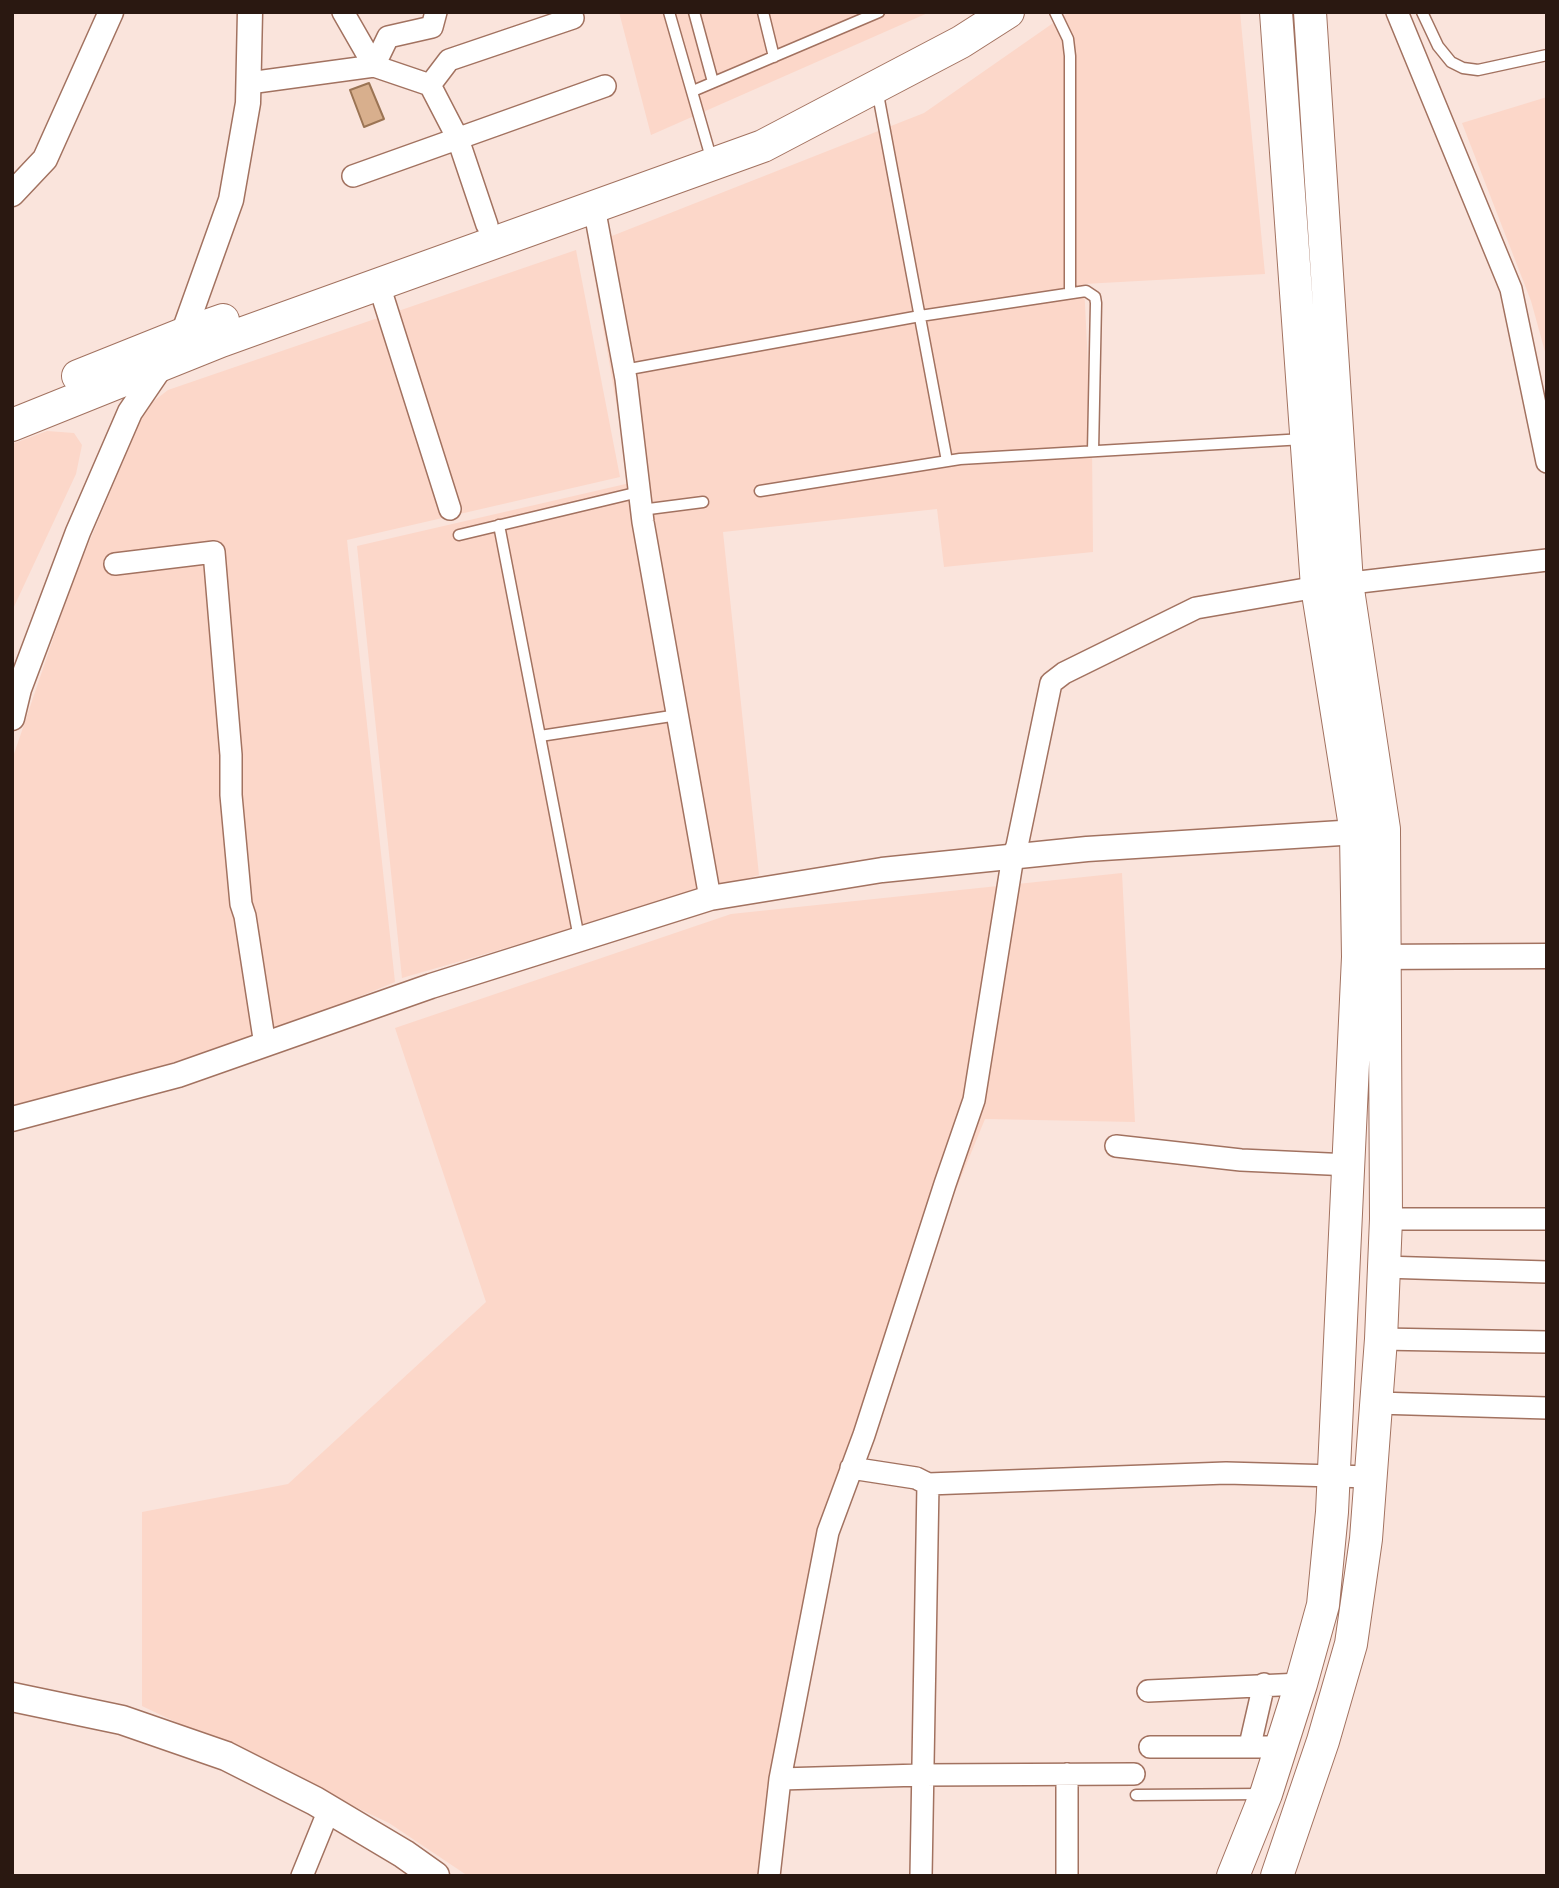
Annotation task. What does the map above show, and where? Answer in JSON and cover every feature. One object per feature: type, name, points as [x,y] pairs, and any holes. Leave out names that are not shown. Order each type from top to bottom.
[{"type":"main road","points":[[12,425],[162,367],[221,341],[594,207],[711,154],[972,12]]},
{"type":"main road","points":[[12,403],[183,334],[487,225],[711,154],[763,146],[961,42],[1008,12]]},
{"type":"main road","points":[[1276,12],[1305,439],[1332,585],[1370,831],[1371,957],[1386,1219],[1381,1339],[1366,1539],[1351,1644],[1277,1876]]},
{"type":"main road","points":[[1310,12],[1332,585]]},
{"type":"main road","points":[[1233,1876],[1266,1794],[1323,1605],[1332,1512],[1350,1165],[1371,957]]},
{"type":"main road","points":[[12,1697],[122,1720],[226,1756],[315,1801],[404,1854],[435,1876]]},
{"type":"main road","points":[[12,1713],[119,1733],[220,1768],[324,1822],[412,1876]]},
{"type":"street","points":[[12,194],[45,159],[111,12]]},
{"type":"street","points":[[12,718],[24,676],[78,532],[130,412],[183,334],[231,200],[248,103],[250,12]]},
{"type":"street","points":[[343,12],[374,66]]},
{"type":"street","points":[[1397,12],[1511,289],[1547,462]]},
{"type":"street","points":[[430,85],[449,60],[573,18]]},
{"type":"street","points":[[374,66],[388,37],[434,20],[449,60]]},
{"type":"street","points":[[249,83],[374,66],[430,85],[458,139],[487,225]]},
{"type":"street","points":[[353,176],[605,86]]},
{"type":"street","points":[[594,207],[624,370],[640,501],[710,898]]},
{"type":"street","points":[[379,285],[450,509]]},
{"type":"street","points":[[116,564],[214,552],[230,755],[230,795],[241,904],[265,1045]]},
{"type":"street","points":[[769,1876],[780,1779],[828,1532],[852,1468],[974,1100],[1013,856],[1051,683],[1064,673],[1196,608],[1332,585],[1547,560]]},
{"type":"street","points":[[12,1119],[178,1075],[431,986],[710,898],[882,870],[1013,856],[1370,831]]},
{"type":"street","points":[[1371,957],[1547,956]]},
{"type":"street","points":[[1116,1146],[1241,1160],[1350,1165]]},
{"type":"street","points":[[1386,1219],[1547,1219]]},
{"type":"street","points":[[1383,1267],[1547,1272]]},
{"type":"street","points":[[1381,1339],[1547,1342]]},
{"type":"street","points":[[1377,1403],[1547,1408]]},
{"type":"street","points":[[852,1468],[916,1478],[929,1484],[1226,1473],[1371,1477]]},
{"type":"street","points":[[921,1876],[929,1484]]},
{"type":"street","points":[[1148,1691],[1301,1684]]},
{"type":"street","points":[[1250,1745],[1264,1685]]},
{"type":"street","points":[[1150,1747],[1281,1747]]},
{"type":"street","points":[[780,1779],[1067,1774],[1135,1785]]},
{"type":"street","points":[[1067,1774],[1067,1876]]},
{"type":"street","points":[[302,1876],[324,1822]]},
{"type":"lane","points":[[668,12],[711,154]]},
{"type":"lane","points":[[694,12],[713,82]]},
{"type":"lane","points":[[763,12],[774,57]]},
{"type":"lane","points":[[848,12],[851,24]]},
{"type":"lane","points":[[693,91],[879,12]]},
{"type":"lane","points":[[1055,12],[1068,39],[1070,55],[1070,293]]},
{"type":"lane","points":[[1422,12],[1438,46],[1451,62],[1463,68],[1478,70],[1547,55]]},
{"type":"lane","points":[[876,87],[947,461]]},
{"type":"lane","points":[[624,370],[920,316],[1086,291],[1092,293],[1096,303],[1093,451]]},
{"type":"lane","points":[[760,491],[947,461],[1305,439]]},
{"type":"lane","points":[[458,535],[499,525],[640,501],[703,502]]},
{"type":"lane","points":[[499,525],[579,939]]},
{"type":"lane","points":[[540,736],[678,715]]},
{"type":"lane","points":[[1135,1785],[1266,1794]]},
{"type":"shaded area","points":[[619,12],[930,12],[651,135]]},
{"type":"shaded area","points":[[1069,12],[1240,12],[1265,274],[1084,284],[1092,446],[1093,552],[944,567],[937,509],[723,532],[759,875],[402,978],[357,546],[630,483],[589,245],[924,113]]},
{"type":"shaded area","points":[[1547,97],[1547,359],[1531,301],[1462,123]]},
{"type":"shaded area","points":[[576,250],[620,477],[347,540],[395,982],[315,1015],[141,1073],[12,1108],[14,754],[72,583],[146,407],[168,390]]},
{"type":"shaded area","points":[[47,431],[74,433],[82,445],[76,474],[12,611],[12,444]]},
{"type":"shaded area","points":[[1122,873],[1135,1122],[985,1119],[819,1523],[762,1876],[468,1876],[389,1823],[142,1706],[142,1512],[288,1484],[486,1302],[395,1028],[731,914]]},
{"type":"building","points":[[369,83],[384,119],[364,127],[350,90]]}]
